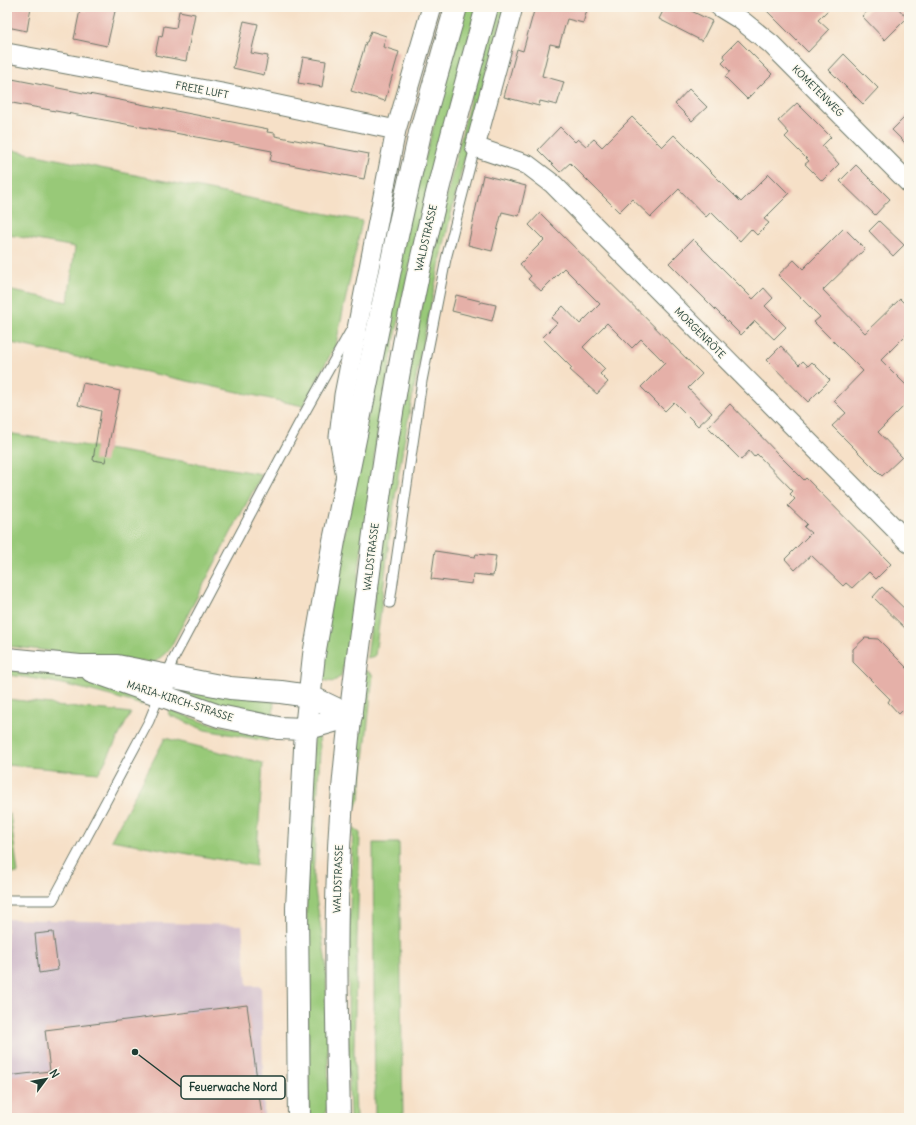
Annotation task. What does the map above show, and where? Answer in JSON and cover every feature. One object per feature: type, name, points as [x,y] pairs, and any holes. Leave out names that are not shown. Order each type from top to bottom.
[{"type":"main road","points":[[299,1118],[297,908],[306,729],[314,655],[346,479],[420,133],[456,7]]},
{"type":"main road","name":"WALDSTRASSE","points":[[339,1118],[338,892],[340,830],[351,716],[380,480],[398,372],[424,248],[450,141],[487,7]]},
{"type":"main road","name":"MARIA-KIRCH-STRASSE","points":[[7,659],[80,666],[117,666],[230,688],[309,696],[351,716]]},
{"type":"main road","name":"MARIA-KIRCH-STRASSE","points":[[80,666],[219,716],[278,728],[306,729],[351,716]]},
{"type":"street","points":[[346,479],[339,437],[359,321],[396,130],[432,7]]},
{"type":"street","points":[[475,147],[512,7]]},
{"type":"street","name":"KOMETENWEG","points":[[720,7],[741,20],[771,44],[909,183]]},
{"type":"street","name":"FREIE LUFT","points":[[7,53],[222,93],[396,130]]},
{"type":"street","name":"MORGENRÖTE","points":[[475,147],[528,164],[553,184],[909,544]]},
{"type":"lane","points":[[390,603],[422,381],[446,258],[475,147]]},
{"type":"lane","points":[[7,900],[53,900],[150,721],[173,660],[349,331],[359,321]]},
{"type":"shaded area","points":[[7,919],[242,925],[247,986],[261,986],[264,1118],[7,1118]]},
{"type":"green space","points":[[466,7],[477,7],[414,244],[380,414],[349,642],[341,676],[333,682],[321,680],[330,607],[403,240]]},
{"type":"green space","points":[[496,7],[505,7],[459,180],[433,296],[399,471],[375,656],[367,658],[390,471],[431,261],[477,71]]},
{"type":"green space","points":[[7,149],[362,221],[336,344],[303,406],[7,342],[7,290],[68,302],[75,247],[9,235],[7,244]]},
{"type":"green space","points":[[7,433],[262,474],[169,650],[154,663],[7,646]]},
{"type":"green space","points":[[7,667],[61,675],[100,685],[145,701],[142,705],[59,683],[7,675]]},
{"type":"green space","points":[[366,670],[373,675],[360,797],[353,812]]},
{"type":"green space","points":[[176,685],[274,700],[273,717],[232,710],[174,693]]},
{"type":"green space","points":[[7,699],[51,704],[54,706],[131,713],[99,773],[7,765]]},
{"type":"green space","points":[[168,709],[203,722],[272,737],[267,741],[205,730],[169,715]]},
{"type":"green space","points":[[319,734],[320,750],[313,877],[326,963],[329,1101],[324,1118],[309,1118],[306,869],[314,735]]},
{"type":"green space","points":[[165,738],[263,763],[256,866],[111,840]]},
{"type":"green space","points":[[7,814],[10,814],[18,873],[7,874]]},
{"type":"green space","points":[[353,828],[360,833],[354,1048],[356,1118],[350,1118],[348,973]]},
{"type":"green space","points":[[373,843],[399,843],[403,1118],[375,1118]]},
{"type":"building","points":[[7,7],[31,7],[27,31],[7,27]]},
{"type":"building","points":[[87,7],[116,7],[107,46],[74,39],[80,10],[86,11]]},
{"type":"building","points":[[535,7],[588,7],[583,23],[567,19],[559,46],[550,44],[542,76],[564,82],[557,105],[540,101],[539,106],[504,97],[517,49],[523,51]]},
{"type":"building","points":[[665,7],[683,7],[712,21],[702,41],[659,19]]},
{"type":"building","points":[[763,7],[831,7],[818,20],[829,30],[808,52]]},
{"type":"building","points":[[872,7],[897,7],[907,18],[885,40],[862,16]]},
{"type":"building","points":[[179,11],[195,14],[186,61],[155,55],[159,36],[162,37],[164,26],[176,28]]},
{"type":"building","points":[[244,21],[258,24],[251,53],[268,56],[264,75],[233,68]]},
{"type":"building","points":[[371,31],[386,36],[383,47],[399,52],[385,101],[351,91],[366,42]]},
{"type":"building","points":[[738,40],[772,74],[747,99],[725,77],[730,71],[722,63],[726,59],[723,55]]},
{"type":"building","points":[[844,54],[878,88],[863,104],[829,70]]},
{"type":"building","points":[[303,57],[326,61],[322,87],[298,83]]},
{"type":"building","points":[[7,78],[268,129],[267,132],[275,133],[275,136],[369,154],[364,179],[270,161],[272,151],[7,102]]},
{"type":"building","points":[[689,89],[707,107],[692,121],[675,104]]},
{"type":"building","points":[[797,103],[831,137],[822,146],[839,164],[822,181],[805,164],[809,161],[785,137],[789,133],[778,121]]},
{"type":"building","points":[[909,113],[909,147],[892,130]]},
{"type":"building","points":[[632,117],[662,147],[674,135],[741,202],[769,174],[789,194],[764,219],[769,223],[757,235],[751,229],[740,241],[711,212],[706,217],[679,189],[651,217],[632,199],[619,212],[570,163],[560,172],[538,150],[560,127],[575,142],[578,139],[586,146],[594,139],[602,147]]},
{"type":"building","points":[[856,165],[890,199],[875,215],[840,181]]},
{"type":"building","points":[[483,175],[526,186],[519,216],[502,212],[492,251],[468,245]]},
{"type":"building","points":[[540,213],[702,374],[688,388],[712,413],[698,426],[674,402],[665,411],[641,387],[665,363],[641,339],[632,348],[607,323],[583,347],[605,369],[600,374],[608,382],[597,394],[570,370],[572,368],[542,338],[557,323],[551,318],[563,306],[580,324],[600,304],[564,268],[541,291],[528,279],[531,276],[520,264],[544,240],[529,225]]},
{"type":"building","points":[[879,221],[904,245],[893,256],[869,231]]},
{"type":"building","points":[[844,228],[865,249],[823,290],[865,333],[900,299],[909,308],[909,332],[881,360],[909,388],[909,401],[878,432],[902,457],[882,476],[832,426],[846,413],[834,401],[863,371],[814,322],[820,317],[778,275],[794,260],[803,269]]},
{"type":"building","points":[[693,239],[753,299],[764,288],[773,298],[765,306],[786,327],[774,339],[755,321],[741,335],[669,263]]},
{"type":"building","points":[[456,295],[480,301],[479,304],[482,302],[496,305],[492,321],[452,311]]},
{"type":"building","points":[[781,346],[799,365],[803,361],[808,366],[812,362],[830,380],[808,402],[767,360]]},
{"type":"building","points":[[83,383],[120,391],[105,462],[93,460],[101,411],[78,405]]},
{"type":"building","points":[[730,404],[804,480],[806,478],[891,564],[876,579],[869,572],[852,588],[846,583],[843,586],[811,555],[795,570],[785,559],[811,533],[804,527],[807,524],[788,506],[795,499],[790,494],[793,491],[757,454],[754,457],[749,451],[741,460],[708,427]]},
{"type":"building","points":[[435,551],[475,557],[476,554],[496,556],[493,576],[473,574],[472,584],[431,579]]},
{"type":"building","points":[[882,587],[909,613],[909,632],[873,597]]},
{"type":"building","points":[[865,638],[878,639],[909,670],[909,704],[899,714],[888,702],[890,699],[853,662],[853,649]]},
{"type":"building","points":[[53,932],[58,970],[39,973],[35,934]]},
{"type":"building","points":[[247,1005],[262,1116],[242,1118],[7,1118],[7,1076],[50,1071],[45,1030]]},
{"type":"place","name":"Feuerwache Nord","points":[[135,1052]]}]
